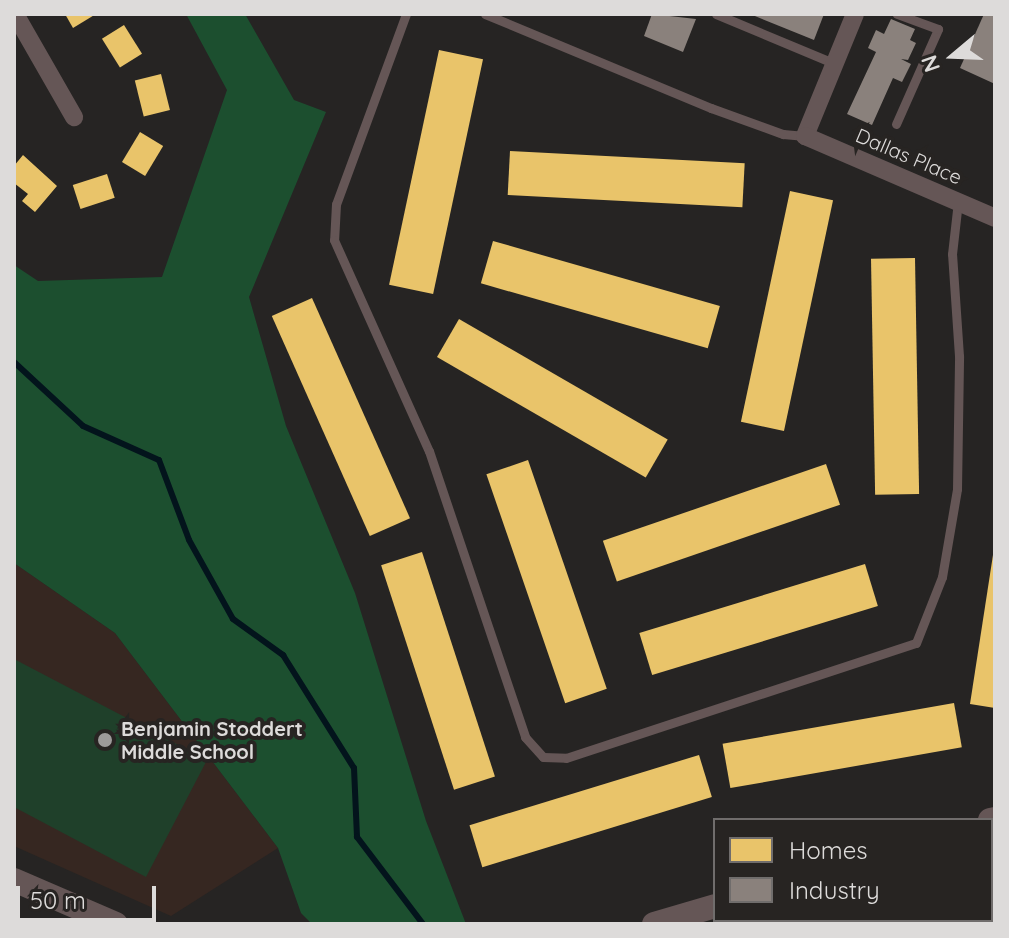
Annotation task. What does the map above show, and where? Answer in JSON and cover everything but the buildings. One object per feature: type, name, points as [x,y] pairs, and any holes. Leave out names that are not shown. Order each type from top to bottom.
[{"type":"street","points":[[15,14],[74,117]]},
{"type":"street","points":[[805,136],[855,14]]},
{"type":"street","name":"Dallas Place","points":[[805,136],[995,218]]},
{"type":"street","points":[[14,880],[116,924]]},
{"type":"street","points":[[654,924],[713,907]]},
{"type":"lane","points":[[406,14],[336,204],[334,240],[429,451],[525,737],[543,757],[581,753],[916,643],[942,577],[957,489],[959,356],[952,254],[958,201]]},
{"type":"lane","points":[[485,14],[711,108],[775,132],[805,136]]},
{"type":"lane","points":[[716,14],[833,63]]},
{"type":"lane","points":[[896,124],[938,29],[897,14]]},
{"type":"shaded area","name":"Benjamin Stoddert Middle School","points":[[14,563],[115,633],[278,848],[171,916],[14,846]]},
{"type":"green space","points":[[186,14],[245,14],[294,100],[326,112],[249,297],[286,426],[355,593],[426,821],[466,924],[312,924],[301,913],[278,848],[115,633],[14,563],[14,265],[38,281],[162,277],[227,90]]},
{"type":"green space","points":[[14,659],[207,760],[146,877],[14,807]]},
{"type":"waterway","points":[[14,362],[83,426],[159,460],[189,540],[233,619],[283,655],[354,768],[357,837],[423,924]]},
{"type":"place","name":"Benjamin Stoddert Middle School","points":[[105,740]]}]
